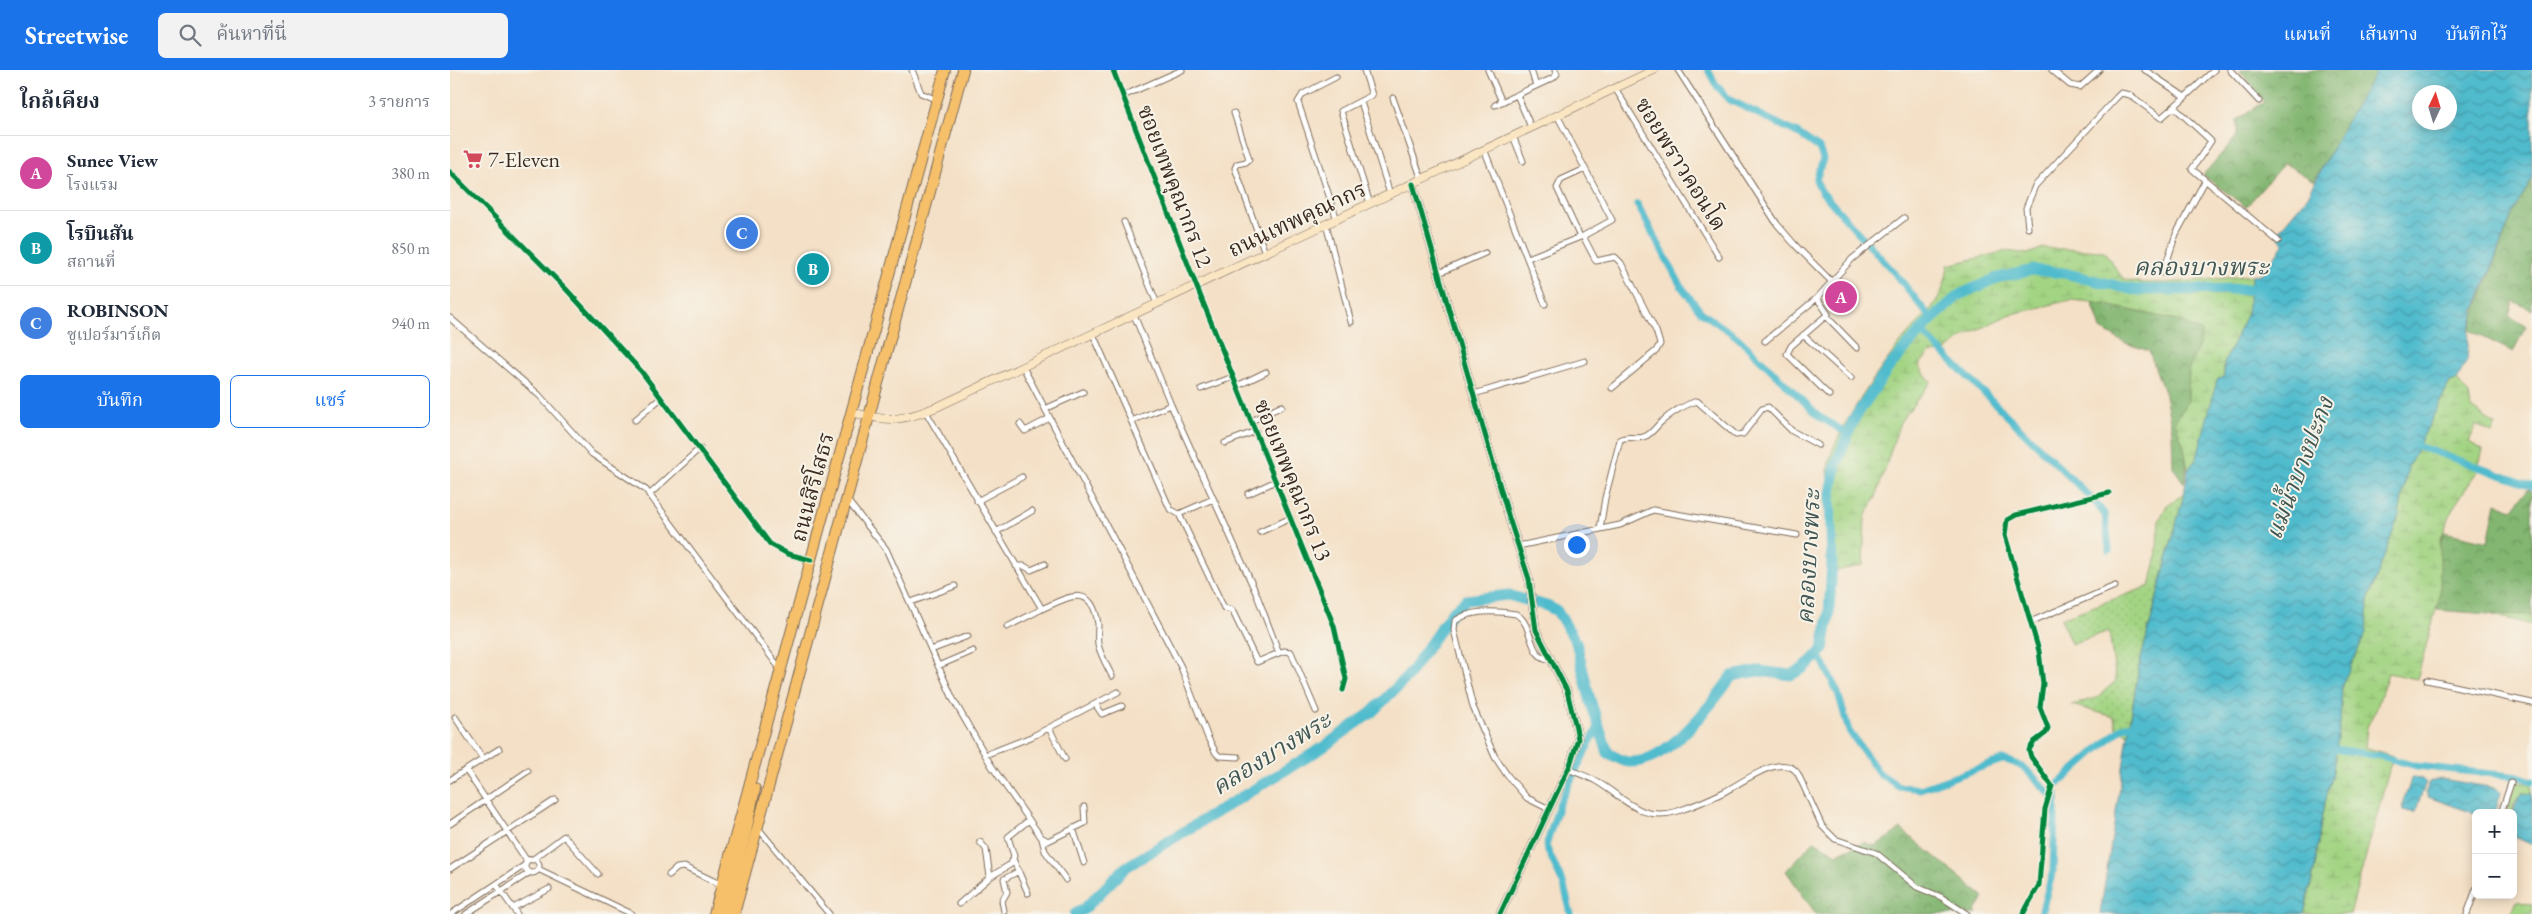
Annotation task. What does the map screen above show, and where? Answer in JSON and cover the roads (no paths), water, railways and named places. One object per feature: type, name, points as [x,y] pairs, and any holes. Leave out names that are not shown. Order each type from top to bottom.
[{"type":"highway","name":"ถนนสิริโสธร","points":[[714,914],[946,70]]},
{"type":"highway","name":"ถนนสิริโสธร","points":[[734,914],[963,70]]},
{"type":"highway","points":[[724,914],[746,831],[763,738]]},
{"type":"main road","name":"ถนนเทพคุณากร","points":[[852,412],[869,417],[901,419],[926,412],[1654,70]]},
{"type":"main road","points":[[1413,184],[1529,579],[1536,630],[1567,690],[1578,739],[1568,769],[1500,914]]},
{"type":"street","points":[[912,70],[921,93],[937,101]]},
{"type":"street","name":"ซอยเทพคุณากร 12","points":[[1113,70],[1196,286]]},
{"type":"street","points":[[1123,96],[1182,70]]},
{"type":"street","points":[[1364,70],[1372,95],[1361,102],[1342,109],[1341,113],[1370,204]]},
{"type":"street","points":[[1488,70],[1502,102]]},
{"type":"street","points":[[1531,70],[1536,86]]},
{"type":"street","points":[[1495,105],[1556,76],[1555,70]]},
{"type":"street","points":[[1678,70],[1778,224],[1831,281]]},
{"type":"street","points":[[2052,70],[2075,87],[2085,84],[2099,70]]},
{"type":"street","points":[[2145,70],[2186,97]]},
{"type":"street","points":[[2028,228],[2026,208],[2035,186],[2116,98],[2121,94],[2130,95],[2161,118],[2214,70]]},
{"type":"street","points":[[2230,70],[2259,102]]},
{"type":"street","points":[[1336,78],[1303,94],[1298,102],[1336,220]]},
{"type":"street","name":"ซอยพราวคอนโด","points":[[1615,88],[1719,257]]},
{"type":"street","points":[[1517,95],[1531,127]]},
{"type":"street","points":[[1393,98],[1422,180]]},
{"type":"street","points":[[1361,102],[1390,194]]},
{"type":"street","points":[[2174,107],[2211,141],[2192,169],[2278,242]]},
{"type":"street","points":[[1234,113],[1249,159],[1246,162],[1237,164],[1235,168],[1265,253]]},
{"type":"street","points":[[1528,258],[1582,237],[1612,220],[1557,115]]},
{"type":"street","points":[[1513,136],[1523,161]]},
{"type":"street","points":[[1484,149],[1545,304]]},
{"type":"street","points":[[1585,169],[1562,180],[1556,188],[1596,261],[1611,256],[1618,258],[1641,300],[1660,344],[1656,352],[1612,388]]},
{"type":"street","points":[[450,172],[566,289],[641,371],[774,548],[788,554],[812,560]]},
{"type":"street","points":[[2163,273],[2176,234],[2205,181]]},
{"type":"street","points":[[1766,341],[1817,298],[1831,281],[1865,249],[1904,218]]},
{"type":"street","points":[[1124,222],[1156,304]]},
{"type":"street","points":[[1326,224],[1351,322]]},
{"type":"street","points":[[1439,273],[1485,253]]},
{"type":"street","name":"ซอยเทพคุณากร 13","points":[[1196,286],[1334,626],[1346,680],[1343,690]]},
{"type":"street","points":[[1817,298],[1828,312],[1827,317],[1856,348]]},
{"type":"street","points":[[1134,314],[1171,405],[1256,593],[1279,653]]},
{"type":"street","points":[[1827,317],[1791,346],[1788,354],[1829,395]]},
{"type":"street","points":[[450,318],[540,395],[592,454],[650,494],[781,670]]},
{"type":"street","points":[[1093,334],[1170,510],[1179,514],[1224,608],[1232,610],[1254,659],[1260,662],[1286,651],[1293,655],[1316,712]]},
{"type":"street","points":[[1803,335],[1851,378]]},
{"type":"street","points":[[1474,394],[1585,361]]},
{"type":"street","points":[[1023,367],[1181,667],[1208,738],[1216,753],[1219,756],[1238,758]]},
{"type":"street","points":[[1237,386],[1266,372]]},
{"type":"street","points":[[1201,389],[1233,377]]},
{"type":"street","points":[[1045,409],[1083,392]]},
{"type":"street","points":[[635,420],[662,398]]},
{"type":"street","points":[[1600,529],[1620,440],[1627,437],[1639,439],[1645,436],[1674,412],[1697,401],[1705,405],[1736,435],[1743,434],[1762,409],[1768,408],[1792,431],[1818,445]]},
{"type":"street","points":[[1131,420],[1171,405]]},
{"type":"street","points":[[1252,421],[1282,406]]},
{"type":"street","points":[[926,412],[1042,609]]},
{"type":"street","points":[[1020,424],[1025,431],[1050,418]]},
{"type":"street","points":[[1225,443],[1256,431]]},
{"type":"street","points":[[650,494],[700,448]]},
{"type":"street","points":[[977,501],[1022,477]]},
{"type":"street","points":[[1248,494],[1276,481]]},
{"type":"street","points":[[2023,914],[2039,885],[2045,809],[2051,791],[2051,782],[2031,757],[2029,750],[2034,742],[2046,733],[2048,728],[2040,707],[2043,676],[2039,651],[2007,546],[2005,525],[2007,520],[2016,515],[2109,493]]},
{"type":"street","points":[[1179,514],[1213,499]]},
{"type":"street","points":[[847,500],[886,549],[953,699],[985,755],[1042,839],[1045,851],[1066,880]]},
{"type":"street","points":[[1518,546],[1620,525],[1647,511],[1660,510],[1797,535]]},
{"type":"street","points":[[996,532],[1032,511]]},
{"type":"street","points":[[1260,532],[1291,518]]},
{"type":"street","points":[[1016,566],[1024,566],[1031,570],[1045,564]]},
{"type":"street","points":[[911,602],[955,586]]},
{"type":"street","points":[[2030,622],[2115,586]]},
{"type":"street","points":[[1007,627],[1069,596],[1080,594],[1087,598],[1095,612],[1098,644],[1112,676]]},
{"type":"street","points":[[1549,809],[1527,798],[1507,775],[1495,757],[1472,707],[1454,630],[1455,621],[1464,616],[1483,612],[1516,614],[1525,623],[1534,649],[1540,656],[1551,660]]},
{"type":"street","points":[[931,650],[968,636]]},
{"type":"street","points":[[938,666],[973,651]]},
{"type":"street","points":[[2428,680],[2532,703]]},
{"type":"street","points":[[985,755],[1049,728],[1118,692]]},
{"type":"street","points":[[1094,704],[1102,714],[1122,706]]},
{"type":"street","points":[[455,717],[483,759]]},
{"type":"street","points":[[1049,728],[1065,759]]},
{"type":"street","points":[[451,778],[499,749]]},
{"type":"street","points":[[1568,769],[1595,781],[1639,811],[1660,815],[1678,811],[1724,792],[1750,776],[1772,768],[1794,766],[1827,833],[1835,839],[1876,853],[1917,887],[1941,897],[1967,914]]},
{"type":"street","points":[[466,770],[528,862],[529,873]]},
{"type":"street","points":[[450,824],[528,771]]},
{"type":"street","points":[[2502,809],[2511,783]]},
{"type":"street","points":[[450,869],[555,800]]},
{"type":"street","points":[[1042,839],[1048,841],[1086,820],[1084,807]]},
{"type":"street","points":[[1028,820],[1008,837],[1013,859],[1028,893]]},
{"type":"street","points":[[758,828],[829,914]]},
{"type":"street","points":[[1073,828],[1084,863]]},
{"type":"street","points":[[451,914],[564,836],[598,874]]},
{"type":"street","points":[[980,842],[986,849],[990,877]]},
{"type":"street","points":[[958,904],[990,877],[1011,864],[1013,859]]},
{"type":"street","points":[[528,862],[538,863],[538,869]]},
{"type":"street","points":[[669,875],[677,868],[684,867],[722,885]]},
{"type":"street","points":[[466,914],[501,890],[538,869],[632,914]]},
{"type":"street","points":[[1004,911],[1002,901],[1007,892],[1004,880],[1019,871]]},
{"type":"street","points":[[496,884],[517,914]]},
{"type":"street","points":[[513,908],[549,888]]},
{"type":"street","points":[[2467,914],[2472,899]]},
{"type":"water","name":"แม่น้ำบางปะกง","points":[[2377,70],[2532,70],[2532,180],[2514,210],[2475,310],[2469,330],[2467,360],[2457,380],[2450,382],[2408,467],[2399,515],[2368,601],[2366,633],[2342,685],[2340,724],[2332,777],[2322,814],[2315,867],[2304,914],[2100,914],[2139,666],[2184,494],[2188,470],[2197,458],[2217,380],[2224,376],[2224,363],[2247,313],[2252,275],[2261,274],[2284,244],[2276,234],[2308,196],[2343,127]]},
{"type":"water","points":[[2412,777],[2422,778],[2426,782],[2415,813],[2403,810],[2402,804]]},
{"type":"water","points":[[2441,779],[2496,788],[2501,792],[2496,809],[2472,809],[2472,813],[2428,797],[2426,792],[2429,782]]},
{"type":"water","points":[[2522,793],[2532,794],[2532,845],[2517,838],[2517,809],[2514,809]]},
{"type":"waterway","points":[[1708,70],[1716,85],[1730,100],[1797,133],[1819,148],[1823,159],[1816,180],[1821,191],[1899,278],[1932,320]]},
{"type":"waterway","points":[[1637,204],[1681,286],[1701,312],[1737,337],[1820,417],[1848,434]]},
{"type":"waterway","name":"คลองบางพระ","points":[[1075,914],[1084,909],[1126,867],[1322,748],[1371,713],[1408,676],[1451,613],[1466,600],[1508,595],[1547,606],[1557,611],[1576,642],[1591,703],[1608,753],[1627,762],[1643,760],[1658,754],[1673,743],[1701,716],[1732,676],[1758,671],[1791,675],[1804,668],[1823,650],[1829,614],[1832,563],[1830,499],[1836,465],[1854,419],[1889,367],[1928,323],[1959,295],[1997,278],[2033,270],[2064,273],[2134,290],[2265,289]]},
{"type":"waterway","points":[[1921,331],[2094,501],[2105,515],[2109,550]]},
{"type":"waterway","points":[[2412,444],[2532,486]]},
{"type":"waterway","points":[[1819,654],[1838,693],[1849,731],[1879,773],[1898,786],[1920,789],[2002,760],[2025,769],[2056,800]]},
{"type":"waterway","points":[[2057,785],[2123,727],[2138,723]]},
{"type":"waterway","points":[[1571,914],[1564,886],[1546,846],[1559,804],[1599,725]]},
{"type":"waterway","points":[[2328,748],[2380,756],[2416,766],[2521,777],[2532,781]]},
{"type":"waterway","points":[[2041,914],[2053,871],[2056,794]]},
{"type":"place","name":"7-Eleven","points":[[473,159]]},
{"type":"place","name":"ROBINSON","points":[[742,233]]},
{"type":"place","name":"โรบินสัน","points":[[813,269]]},
{"type":"place","name":"Sunee View","points":[[1841,297]]}]
